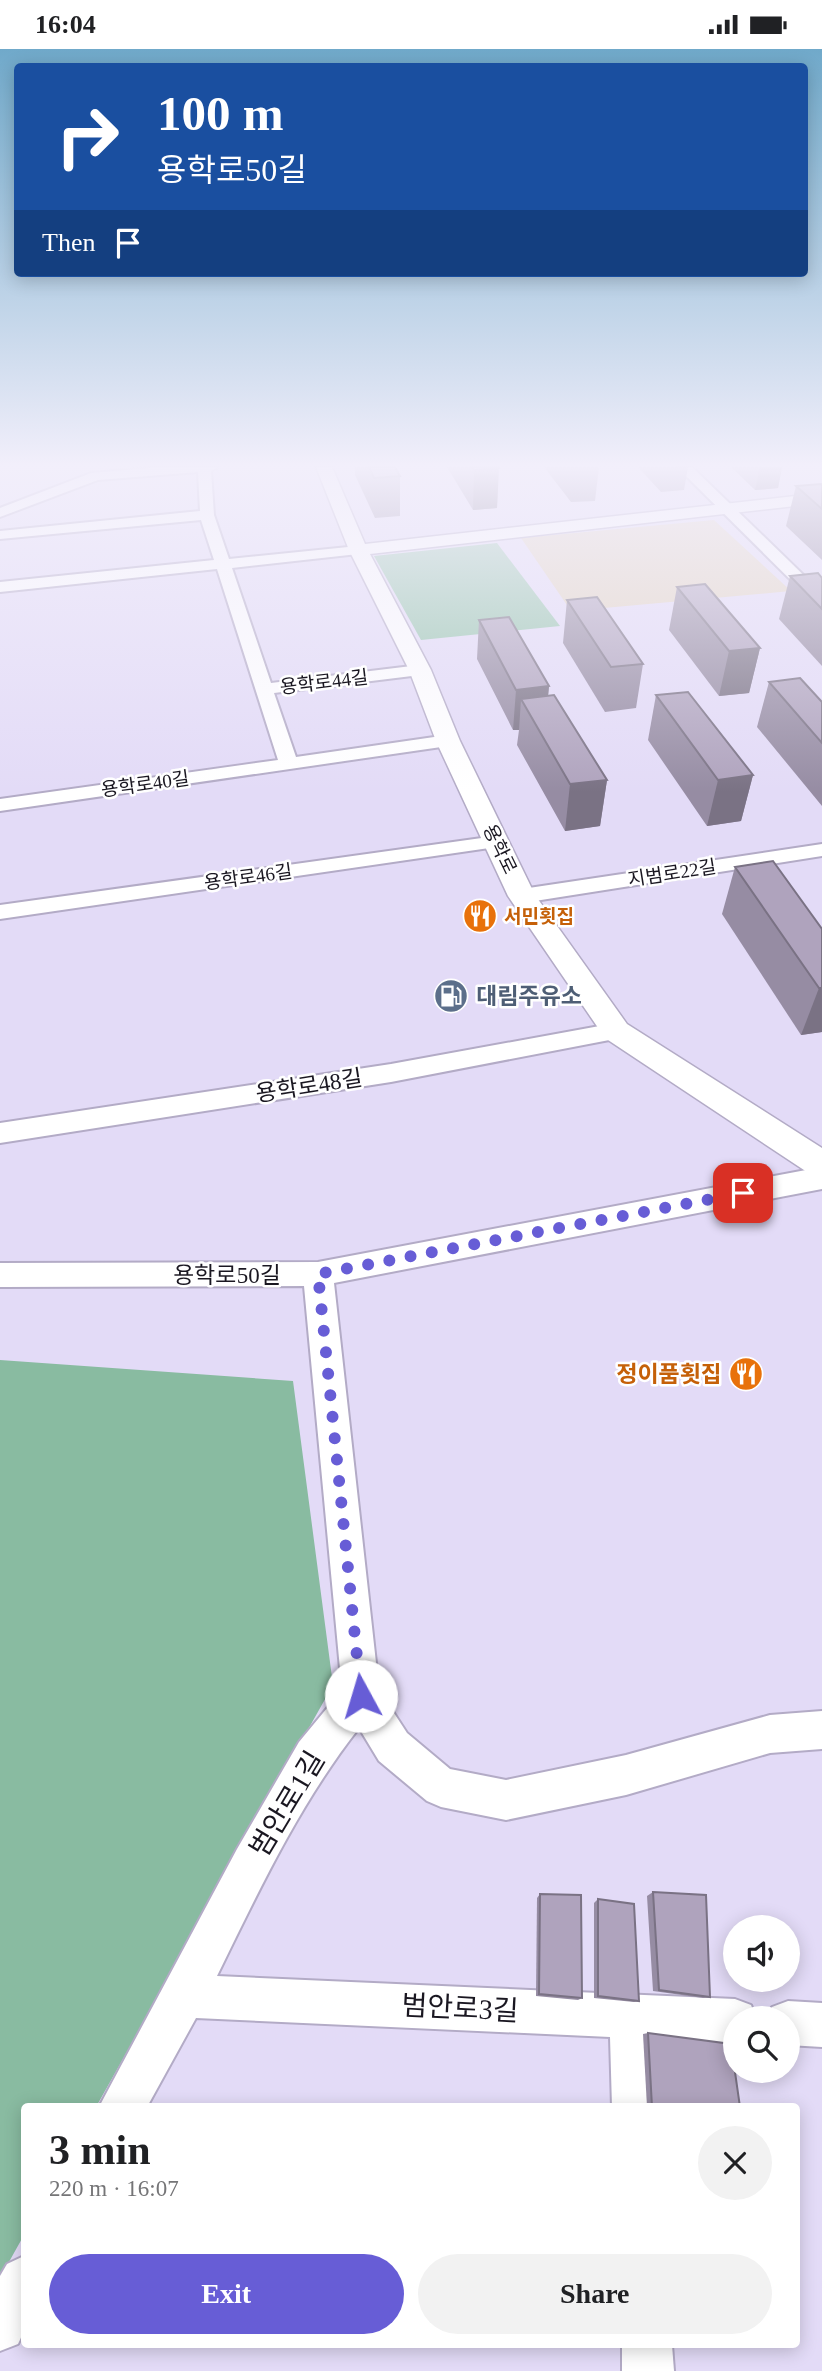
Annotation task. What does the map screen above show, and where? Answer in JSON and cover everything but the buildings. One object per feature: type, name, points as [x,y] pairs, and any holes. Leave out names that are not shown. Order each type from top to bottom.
[{"type":"street","points":[[0,587],[117,575]]},
{"type":"street","points":[[226,575],[264,689]]},
{"type":"street","name":"용학로","points":[[371,575],[420,670],[448,741],[522,896],[616,1031],[822,1165]]},
{"type":"street","points":[[794,575],[822,602]]},
{"type":"street","name":"용학로44길","points":[[289,764],[264,689],[420,670]]},
{"type":"street","name":"용학로40길","points":[[0,805],[448,741]]},
{"type":"street","name":"용학로46길","points":[[0,912],[496,842]]},
{"type":"street","name":"지범로22길","points":[[522,896],[822,851]]},
{"type":"street","name":"용학로48길","points":[[0,1133],[391,1073],[616,1031]]},
{"type":"street","name":"용학로50길","points":[[0,1275],[318,1274],[822,1178]]},
{"type":"street","points":[[318,1274],[361,1696],[393,1747],[441,1787],[506,1800],[626,1775],[770,1734],[822,1730]]},
{"type":"street","name":"범안로1길","points":[[124,2103],[184,1996],[251,1863],[313,1756],[361,1696]]},
{"type":"street","name":"범안로3길","points":[[184,1996],[723,2020]]},
{"type":"street","points":[[631,2016],[635,2103]]},
{"type":"street","points":[[800,2024],[822,2025]]},
{"type":"street","points":[[0,2326],[21,2287]]},
{"type":"street","points":[[647,2348],[649,2371]]},
{"type":"shaded area","points":[[547,575],[774,575],[791,591],[571,611]]},
{"type":"green space","points":[[385,575],[522,575],[560,626],[421,640]]},
{"type":"green space","points":[[0,1360],[293,1381],[333,1685],[98,2103],[21,2103],[21,2240],[0,2278]]},
{"type":"place","name":"서민횟집","points":[[480,916]]},
{"type":"place","name":"대림주유소","points":[[451,996]]},
{"type":"place","name":"정이품횟집","points":[[746,1374]]},
{"type":"route","points":[[361,1696],[318,1274],[743,1193]]}]
